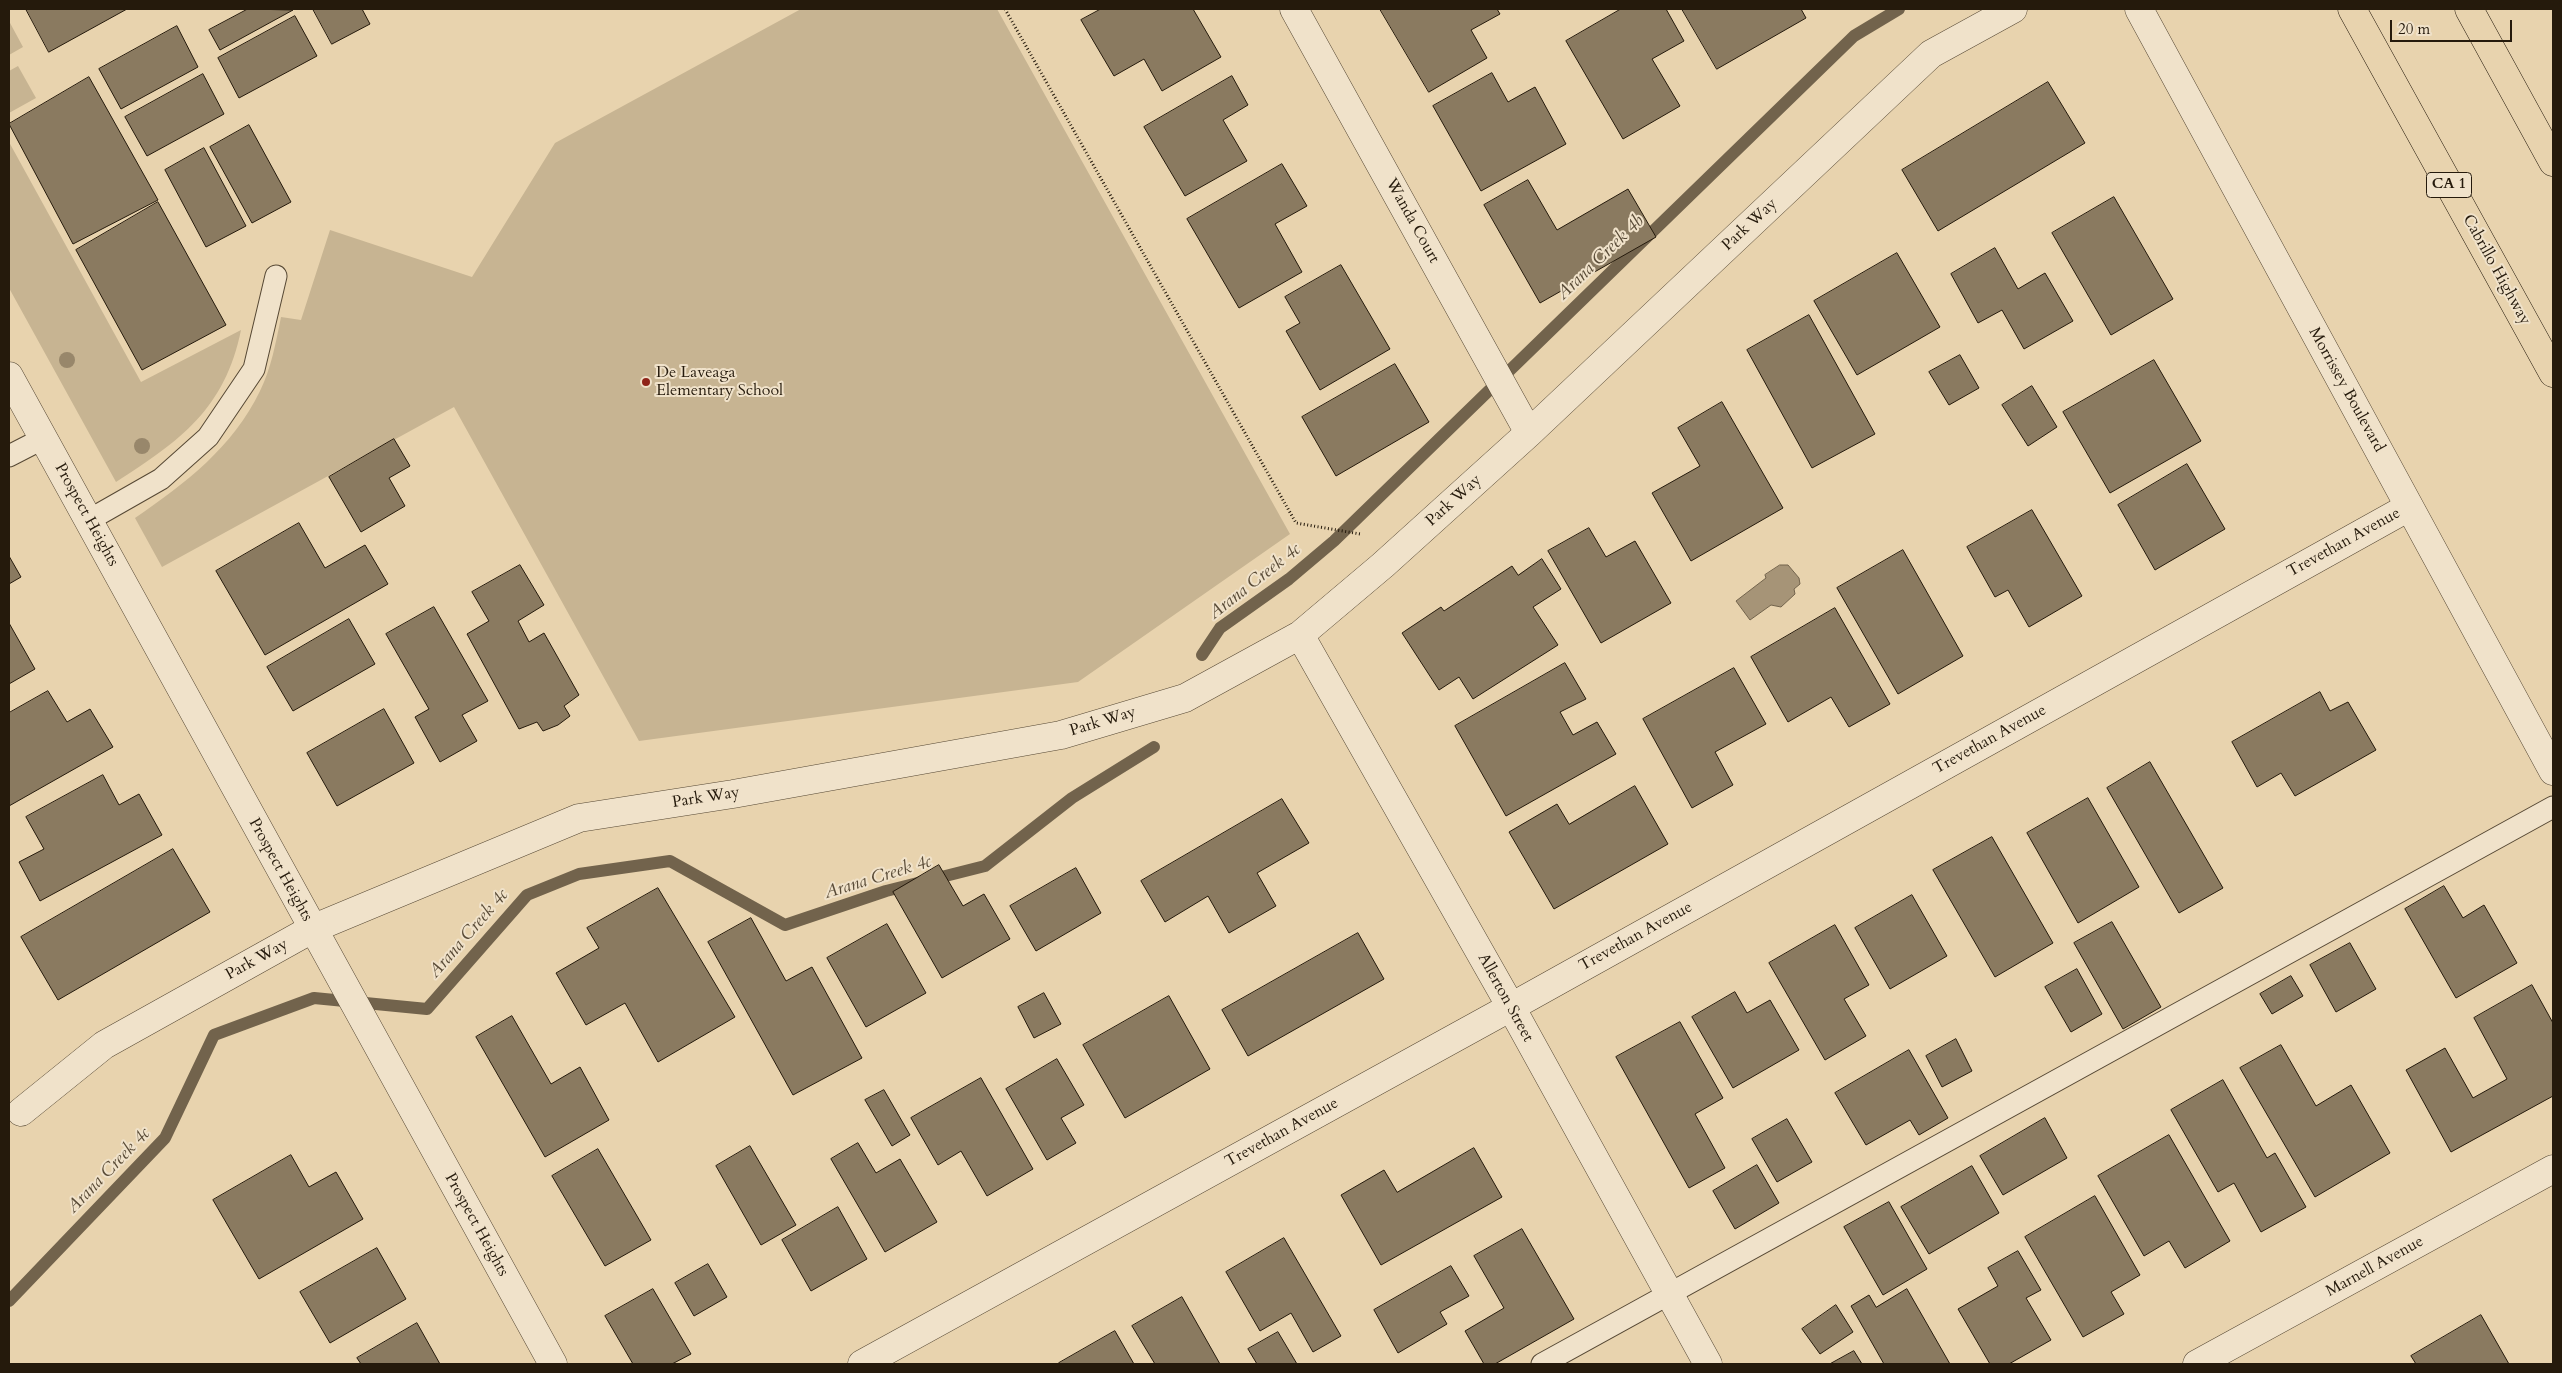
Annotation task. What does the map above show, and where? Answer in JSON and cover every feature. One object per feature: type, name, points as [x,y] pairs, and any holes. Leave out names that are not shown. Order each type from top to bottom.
[{"type":"highway","name":"Cabrillo Highway","points":[[2352,9],[2551,370]]},
{"type":"highway","points":[[2469,9],[2553,162]]},
{"type":"street","name":"Wanda Court","points":[[1294,9],[1529,434]]},
{"type":"street","name":"Park Way","points":[[15,1118],[104,1045],[312,929],[579,818],[733,794],[1060,735],[1185,698],[1300,635],[1529,434],[1931,54],[2013,9]]},
{"type":"street","name":"Morrissey Boulevard","points":[[2139,9],[2553,771]]},
{"type":"street","name":"Prospect Heights","points":[[9,376],[552,1364]]},
{"type":"street","name":"Trevethan Avenue","points":[[862,1364],[1510,1007],[2409,507]]},
{"type":"street","name":"Allerton Street","points":[[1300,635],[1510,1007],[1708,1364]]},
{"type":"street","name":"Marnell Avenue","points":[[2197,1364],[2553,1169]]},
{"type":"lane","points":[[89,520],[161,479],[208,437],[254,369],[276,276]]},
{"type":"lane","points":[[9,456],[44,438]]},
{"type":"lane","points":[[1542,1364],[2553,807]]},
{"type":"path","points":[[1005,9],[1296,523],[1360,534]]},
{"type":"shaded area","name":"De Laveaga Elementary School","points":[[801,9],[997,9],[1290,534],[1078,682],[639,741],[454,407],[162,567],[135,518],[207,462],[236,430],[249,411],[267,374],[281,317],[301,320],[330,230],[472,277],[555,143]]},
{"type":"shaded area","points":[[9,21],[23,47],[9,55]]},
{"type":"shaded area","points":[[18,66],[36,98],[9,113],[9,71]]},
{"type":"shaded area","points":[[9,142],[141,382],[241,330],[234,358],[224,381],[211,402],[179,437],[116,482],[9,288]]},
{"type":"shaded area","points":[[1780,565],[1788,565],[1799,578],[1800,584],[1794,589],[1795,594],[1781,607],[1771,605],[1750,620],[1736,601],[1766,578],[1765,575]]},
{"type":"building","points":[[26,9],[127,9],[49,52]]},
{"type":"building","points":[[248,9],[293,10],[220,50],[209,30]]},
{"type":"building","points":[[313,9],[362,9],[370,24],[332,44]]},
{"type":"building","points":[[1101,9],[1193,9],[1221,57],[1162,91],[1144,59],[1114,76],[1081,20]]},
{"type":"building","points":[[1380,9],[1497,9],[1500,14],[1471,30],[1487,58],[1429,92]]},
{"type":"building","points":[[1621,9],[1666,9],[1684,41],[1652,59],[1680,106],[1623,139],[1566,41]]},
{"type":"building","points":[[1682,9],[1801,9],[1806,18],[1717,69]]},
{"type":"building","points":[[295,16],[317,56],[239,98],[218,58]]},
{"type":"building","points":[[177,26],[198,67],[121,109],[99,69]]},
{"type":"building","points":[[1492,73],[1508,102],[1535,87],[1566,144],[1481,191],[1433,106]]},
{"type":"building","points":[[203,74],[224,114],[147,156],[125,117]]},
{"type":"building","points":[[1232,76],[1248,105],[1223,120],[1247,161],[1185,196],[1144,127]]},
{"type":"building","points":[[89,77],[158,200],[73,244],[9,124]]},
{"type":"building","points":[[2048,82],[2085,143],[1938,231],[1902,170]]},
{"type":"building","points":[[249,125],[291,202],[252,223],[210,147]]},
{"type":"building","points":[[204,148],[246,226],[206,247],[165,170]]},
{"type":"building","points":[[1282,164],[1307,206],[1275,224],[1302,272],[1239,308],[1187,219]]},
{"type":"building","points":[[1528,180],[1557,230],[1628,189],[1656,237],[1540,303],[1484,205]]},
{"type":"building","points":[[2114,197],[2173,299],[2111,335],[2052,233]]},
{"type":"building","points":[[158,202],[226,325],[142,370],[76,250]]},
{"type":"building","points":[[1995,248],[2018,289],[2045,273],[2073,321],[2024,349],[2002,310],[1978,323],[1951,274]]},
{"type":"building","points":[[1897,253],[1940,327],[1857,375],[1814,301]]},
{"type":"building","points":[[1341,265],[1390,349],[1320,390],[1286,331],[1300,323],[1285,297]]},
{"type":"building","points":[[1809,315],[1875,434],[1812,468],[1747,350]]},
{"type":"building","points":[[1960,355],[1979,388],[1949,405],[1929,372]]},
{"type":"building","points":[[2154,360],[2201,441],[2110,493],[2063,412]]},
{"type":"building","points":[[1395,364],[1429,422],[1336,476],[1302,417]]},
{"type":"building","points":[[2032,386],[2057,427],[2028,446],[2002,405]]},
{"type":"building","points":[[1722,402],[1783,508],[1691,561],[1652,493],[1700,466],[1678,428]]},
{"type":"building","points":[[394,439],[410,466],[389,478],[405,506],[361,532],[329,477]]},
{"type":"building","points":[[2187,464],[2225,529],[2155,570],[2118,505]]},
{"type":"building","points":[[2032,510],[2082,596],[2029,627],[2008,590],[1995,597],[1967,547]]},
{"type":"building","points":[[299,523],[325,568],[365,545],[388,584],[265,655],[216,571]]},
{"type":"building","points":[[1589,528],[1606,557],[1635,541],[1671,603],[1601,643],[1548,551]]},
{"type":"building","points":[[1903,550],[1963,656],[1898,694],[1837,588]]},
{"type":"building","points":[[9,556],[21,577],[9,584]]},
{"type":"building","points":[[1542,559],[1561,589],[1533,607],[1558,645],[1473,699],[1459,677],[1439,690],[1402,633],[1441,607],[1444,611],[1512,566],[1518,575]]},
{"type":"building","points":[[520,565],[544,605],[518,621],[529,642],[544,633],[579,695],[564,706],[570,716],[558,725],[543,731],[537,722],[519,729],[467,634],[489,621],[472,592]]},
{"type":"building","points":[[434,607],[488,701],[462,715],[477,741],[440,762],[415,717],[429,709],[386,634]]},
{"type":"building","points":[[1835,608],[1890,704],[1849,727],[1831,697],[1788,722],[1751,657]]},
{"type":"building","points":[[349,619],[375,664],[293,711],[267,667]]},
{"type":"building","points":[[9,623],[35,669],[9,684]]},
{"type":"building","points":[[1565,663],[1586,699],[1560,712],[1573,735],[1597,722],[1616,754],[1506,816],[1455,726]]},
{"type":"building","points":[[1734,668],[1766,724],[1715,752],[1733,785],[1692,808],[1643,719]]},
{"type":"building","points":[[48,691],[67,722],[90,709],[113,747],[9,806],[9,713]]},
{"type":"building","points":[[2320,692],[2330,711],[2348,702],[2376,750],[2295,796],[2281,773],[2257,787],[2232,742]]},
{"type":"building","points":[[384,709],[414,763],[337,806],[307,753]]},
{"type":"building","points":[[2150,762],[2223,888],[2179,913],[2107,788]]},
{"type":"building","points":[[103,775],[119,805],[139,794],[162,835],[40,901],[19,862],[44,849],[26,817]]},
{"type":"building","points":[[1635,786],[1668,844],[1554,909],[1509,832],[1557,804],[1569,824]]},
{"type":"building","points":[[2088,798],[2139,887],[2078,923],[2027,833]]},
{"type":"building","points":[[1282,799],[1309,843],[1257,873],[1276,906],[1229,933],[1208,896],[1165,922],[1141,881]]},
{"type":"building","points":[[1992,837],[2053,943],[1995,977],[1933,870]]},
{"type":"building","points":[[173,849],[210,912],[58,1000],[21,937]]},
{"type":"building","points":[[939,865],[963,906],[984,894],[1010,939],[942,978],[893,892]]},
{"type":"building","points":[[1076,868],[1101,913],[1036,951],[1010,906]]},
{"type":"building","points":[[2444,886],[2463,918],[2484,905],[2517,963],[2456,998],[2405,909]]},
{"type":"building","points":[[658,888],[735,1017],[658,1062],[625,1003],[586,1025],[556,973],[599,948],[587,928]]},
{"type":"building","points":[[1912,895],[1947,956],[1890,989],[1855,928]]},
{"type":"building","points":[[751,918],[786,981],[812,967],[862,1058],[793,1095],[708,942]]},
{"type":"building","points":[[2112,922],[2161,1007],[2123,1029],[2074,943]]},
{"type":"building","points":[[887,924],[926,993],[866,1027],[827,958]]},
{"type":"building","points":[[1835,925],[1869,985],[1844,999],[1866,1036],[1825,1060],[1769,963]]},
{"type":"building","points":[[1358,933],[1384,979],[1248,1056],[1222,1010]]},
{"type":"building","points":[[2350,943],[2376,989],[2336,1012],[2310,965]]},
{"type":"building","points":[[2077,969],[2102,1014],[2071,1032],[2045,987]]},
{"type":"building","points":[[2291,976],[2303,996],[2272,1014],[2260,994]]},
{"type":"building","points":[[2532,985],[2553,1023],[2553,1096],[2451,1152],[2406,1070],[2445,1048],[2473,1098],[2507,1079],[2474,1018]]},
{"type":"building","points":[[1735,992],[1747,1013],[1770,1000],[1799,1050],[1733,1088],[1692,1017]]},
{"type":"building","points":[[1044,993],[1061,1024],[1034,1038],[1018,1007]]},
{"type":"building","points":[[1169,996],[1210,1069],[1125,1118],[1083,1045]]},
{"type":"building","points":[[512,1016],[551,1084],[580,1067],[609,1120],[545,1157],[476,1037]]},
{"type":"building","points":[[1680,1022],[1723,1098],[1695,1114],[1725,1168],[1689,1188],[1616,1057]]},
{"type":"building","points":[[1956,1039],[1972,1071],[1942,1087],[1926,1056]]},
{"type":"building","points":[[2281,1045],[2316,1106],[2351,1085],[2390,1153],[2315,1197],[2240,1068]]},
{"type":"building","points":[[1909,1050],[1948,1118],[1919,1135],[1910,1120],[1866,1145],[1835,1093]]},
{"type":"building","points":[[1057,1059],[1084,1105],[1061,1118],[1076,1143],[1047,1160],[1006,1089]]},
{"type":"building","points":[[981,1078],[1033,1169],[987,1196],[961,1151],[938,1165],[911,1118]]},
{"type":"building","points":[[2223,1080],[2267,1158],[2275,1153],[2306,1207],[2261,1232],[2234,1183],[2218,1192],[2171,1110]]},
{"type":"building","points":[[884,1090],[910,1135],[892,1146],[865,1100]]},
{"type":"building","points":[[2045,1118],[2067,1158],[2003,1195],[1980,1156]]},
{"type":"building","points":[[1787,1119],[1812,1162],[1777,1182],[1752,1139]]},
{"type":"building","points":[[2169,1135],[2230,1241],[2185,1268],[2169,1241],[2144,1256],[2098,1176]]},
{"type":"building","points":[[858,1143],[876,1173],[900,1159],[937,1222],[885,1252],[831,1159]]},
{"type":"building","points":[[750,1146],[796,1225],[761,1245],[716,1166]]},
{"type":"building","points":[[1474,1148],[1502,1197],[1381,1265],[1341,1195],[1384,1170],[1397,1192]]},
{"type":"building","points":[[598,1149],[651,1240],[605,1266],[552,1176]]},
{"type":"building","points":[[291,1155],[309,1187],[336,1172],[363,1219],[259,1279],[213,1200]]},
{"type":"building","points":[[1757,1165],[1779,1203],[1735,1229],[1713,1191]]},
{"type":"building","points":[[1972,1166],[1999,1213],[1929,1254],[1901,1207]]},
{"type":"building","points":[[2095,1196],[2140,1275],[2111,1292],[2124,1314],[2083,1337],[2025,1237]]},
{"type":"building","points":[[1889,1202],[1927,1269],[1883,1295],[1844,1227]]},
{"type":"building","points":[[838,1207],[867,1259],[811,1291],[782,1240]]},
{"type":"building","points":[[1522,1229],[1574,1319],[1495,1364],[1484,1364],[1465,1331],[1504,1308],[1474,1256]]},
{"type":"building","points":[[1284,1238],[1341,1336],[1313,1352],[1291,1313],[1260,1331],[1226,1272]]},
{"type":"building","points":[[377,1248],[406,1299],[330,1343],[300,1292]]},
{"type":"building","points":[[2018,1251],[2041,1290],[2026,1298],[2051,1340],[2009,1364],[1990,1364],[1958,1309],[1998,1286],[1988,1268]]},
{"type":"building","points":[[708,1264],[727,1297],[694,1316],[675,1283]]},
{"type":"building","points":[[1451,1266],[1469,1296],[1440,1312],[1447,1324],[1398,1353],[1374,1310]]},
{"type":"building","points":[[653,1289],[691,1354],[672,1364],[633,1364],[605,1316]]},
{"type":"building","points":[[1907,1289],[1950,1364],[1884,1364],[1851,1306],[1869,1295],[1876,1307]]},
{"type":"building","points":[[1182,1297],[1220,1364],[1155,1364],[1132,1326]]},
{"type":"building","points":[[1836,1305],[1853,1332],[1820,1354],[1802,1329]]},
{"type":"building","points":[[2481,1315],[2509,1364],[2416,1364],[2411,1356]]},
{"type":"building","points":[[417,1323],[440,1364],[361,1364],[357,1358]]},
{"type":"building","points":[[1115,1331],[1134,1364],[1059,1363]]},
{"type":"building","points":[[1278,1332],[1297,1364],[1257,1364],[1248,1349]]},
{"type":"building","points":[[1854,1351],[1862,1364],[1830,1364]]},
{"type":"waterway","name":"Arana Creek 4b","points":[[1202,655],[1220,628],[1289,579],[1334,541],[1854,36],[1899,9]]},
{"type":"waterway","name":"Arana Creek 4c","points":[[9,1301],[165,1138],[214,1035],[314,998],[427,1009],[527,895],[579,874],[670,861],[785,925],[886,891],[985,866],[1072,798],[1154,747]]},
{"type":"place","name":"De Laveaga Elementary School","points":[[646,382]]}]
